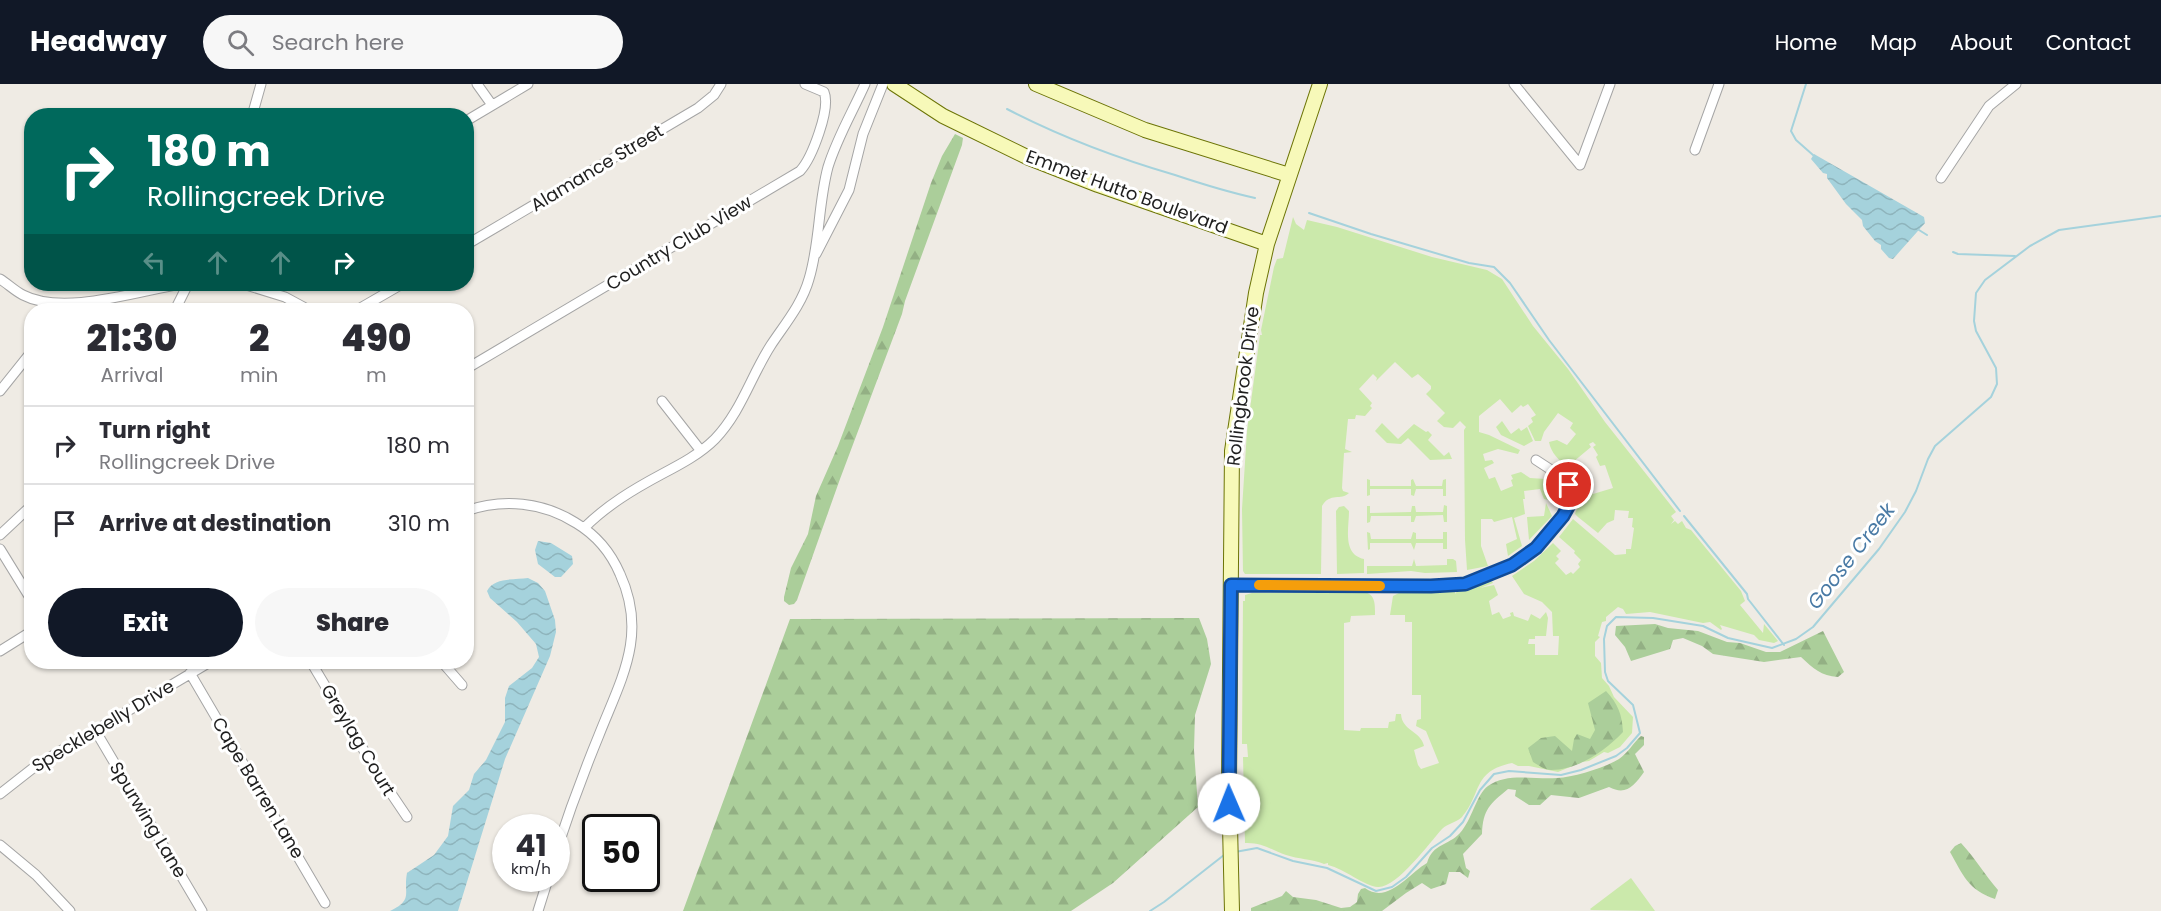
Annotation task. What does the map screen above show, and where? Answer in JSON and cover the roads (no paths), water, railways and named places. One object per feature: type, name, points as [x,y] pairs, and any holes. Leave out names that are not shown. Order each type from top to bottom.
[{"type":"main road","name":"Emmet Hutto Boulevard","points":[[894,84],[943,116],[1029,158],[1098,185],[1267,244]]},
{"type":"main road","points":[[1036,84],[1145,130],[1289,174]]},
{"type":"main road","name":"Rollingbrook Drive","points":[[1232,910],[1229,783],[1232,451],[1251,318],[1267,244],[1320,84]]},
{"type":"street","points":[[254,108],[261,84]]},
{"type":"street","points":[[477,84],[492,105]]},
{"type":"street","points":[[474,116],[528,84]]},
{"type":"street","name":"Alamance Street","points":[[474,240],[698,108],[714,95],[721,84]]},
{"type":"street","name":"Country Club View","points":[[474,364],[800,171],[808,161],[826,104],[825,92],[804,84]]},
{"type":"street","points":[[584,528],[612,503],[701,451],[714,440],[733,415],[771,345],[805,291],[814,259],[829,165],[865,84]]},
{"type":"street","points":[[814,259],[849,190],[863,134],[883,84]]},
{"type":"street","points":[[1514,84],[1580,165],[1610,84]]},
{"type":"street","points":[[1695,150],[1719,84]]},
{"type":"street","points":[[1941,178],[1989,106],[2016,84]]},
{"type":"street","points":[[0,279],[24,296],[46,303]]},
{"type":"street","points":[[83,303],[145,291]]},
{"type":"street","points":[[268,291],[295,303]]},
{"type":"street","points":[[369,303],[390,291]]},
{"type":"street","points":[[0,391],[24,361]]},
{"type":"street","points":[[662,401],[701,451]]},
{"type":"street","points":[[1231,585],[1431,586],[1465,584],[1487,577],[1512,565],[1536,548],[1555,528],[1569,505],[1569,485],[1562,477],[1536,460]]},
{"type":"street","points":[[474,509],[497,504],[531,505],[560,514],[584,528],[597,539],[615,563],[628,590],[633,614],[632,642],[628,662],[569,814]]},
{"type":"street","points":[[0,536],[24,513]]},
{"type":"street","points":[[0,549],[24,588]]},
{"type":"street","points":[[0,651],[24,636]]},
{"type":"street","name":"Specklebelly Drive","points":[[0,794],[37,765],[197,669]]},
{"type":"street","name":"Greylag Court","points":[[315,669],[378,774],[407,817]]},
{"type":"street","points":[[448,669],[462,685]]},
{"type":"street","name":"Cape Barren Lane","points":[[190,673],[325,903]]},
{"type":"street","name":"Spurwing Lane","points":[[95,730],[202,911]]},
{"type":"street","points":[[0,844],[36,875],[70,911]]},
{"type":"street","points":[[538,911],[544,892]]},
{"type":"water","points":[[1814,154],[1924,217],[1925,223],[1893,259],[1881,249],[1881,245],[1863,226],[1862,220],[1846,204],[1827,178],[1827,174],[1823,173],[1811,159]]},
{"type":"water","points":[[538,541],[551,543],[572,556],[573,564],[561,577],[555,577],[538,564],[535,550]]},
{"type":"water","points":[[528,578],[538,583],[545,591],[555,620],[556,632],[550,656],[505,759],[458,911],[390,911],[405,899],[407,873],[434,855],[448,836],[453,806],[469,790],[474,774],[486,760],[505,722],[505,698],[509,686],[532,668],[539,657],[536,644],[517,622],[490,598],[487,591],[500,581]]},
{"type":"waterway","points":[[1806,84],[1791,131],[1796,140],[1813,155]]},
{"type":"waterway","points":[[1007,109],[1048,129],[1111,154],[1205,185],[1255,198]]},
{"type":"waterway","points":[[1309,213],[1469,263],[1494,267],[1510,283],[1549,340],[1680,511]]},
{"type":"waterway","name":"Goose Creek","points":[[1235,852],[1257,848],[1293,861],[1327,868],[1376,891],[1392,887],[1406,877],[1432,848],[1450,836],[1463,822],[1480,790],[1494,774],[1509,771],[1561,775],[1581,770],[1616,756],[1627,748],[1640,733],[1633,705],[1608,681],[1605,672],[1604,639],[1607,626],[1616,617],[1653,618],[1703,626],[1728,638],[1772,648],[1796,639],[1813,627],[1879,549],[1905,512],[1935,446],[1991,397],[1997,384],[1996,368],[1976,331],[1974,321],[1976,293],[1985,280],[2030,246],[2059,230],[2161,216]]},
{"type":"waterway","points":[[1919,230],[1927,235]]},
{"type":"waterway","points":[[1953,252],[2015,256]]},
{"type":"waterway","points":[[1684,516],[1747,594],[1748,599],[1784,645]]},
{"type":"waterway","name":"Goose Creek","points":[[1150,911],[1224,855]]}]
